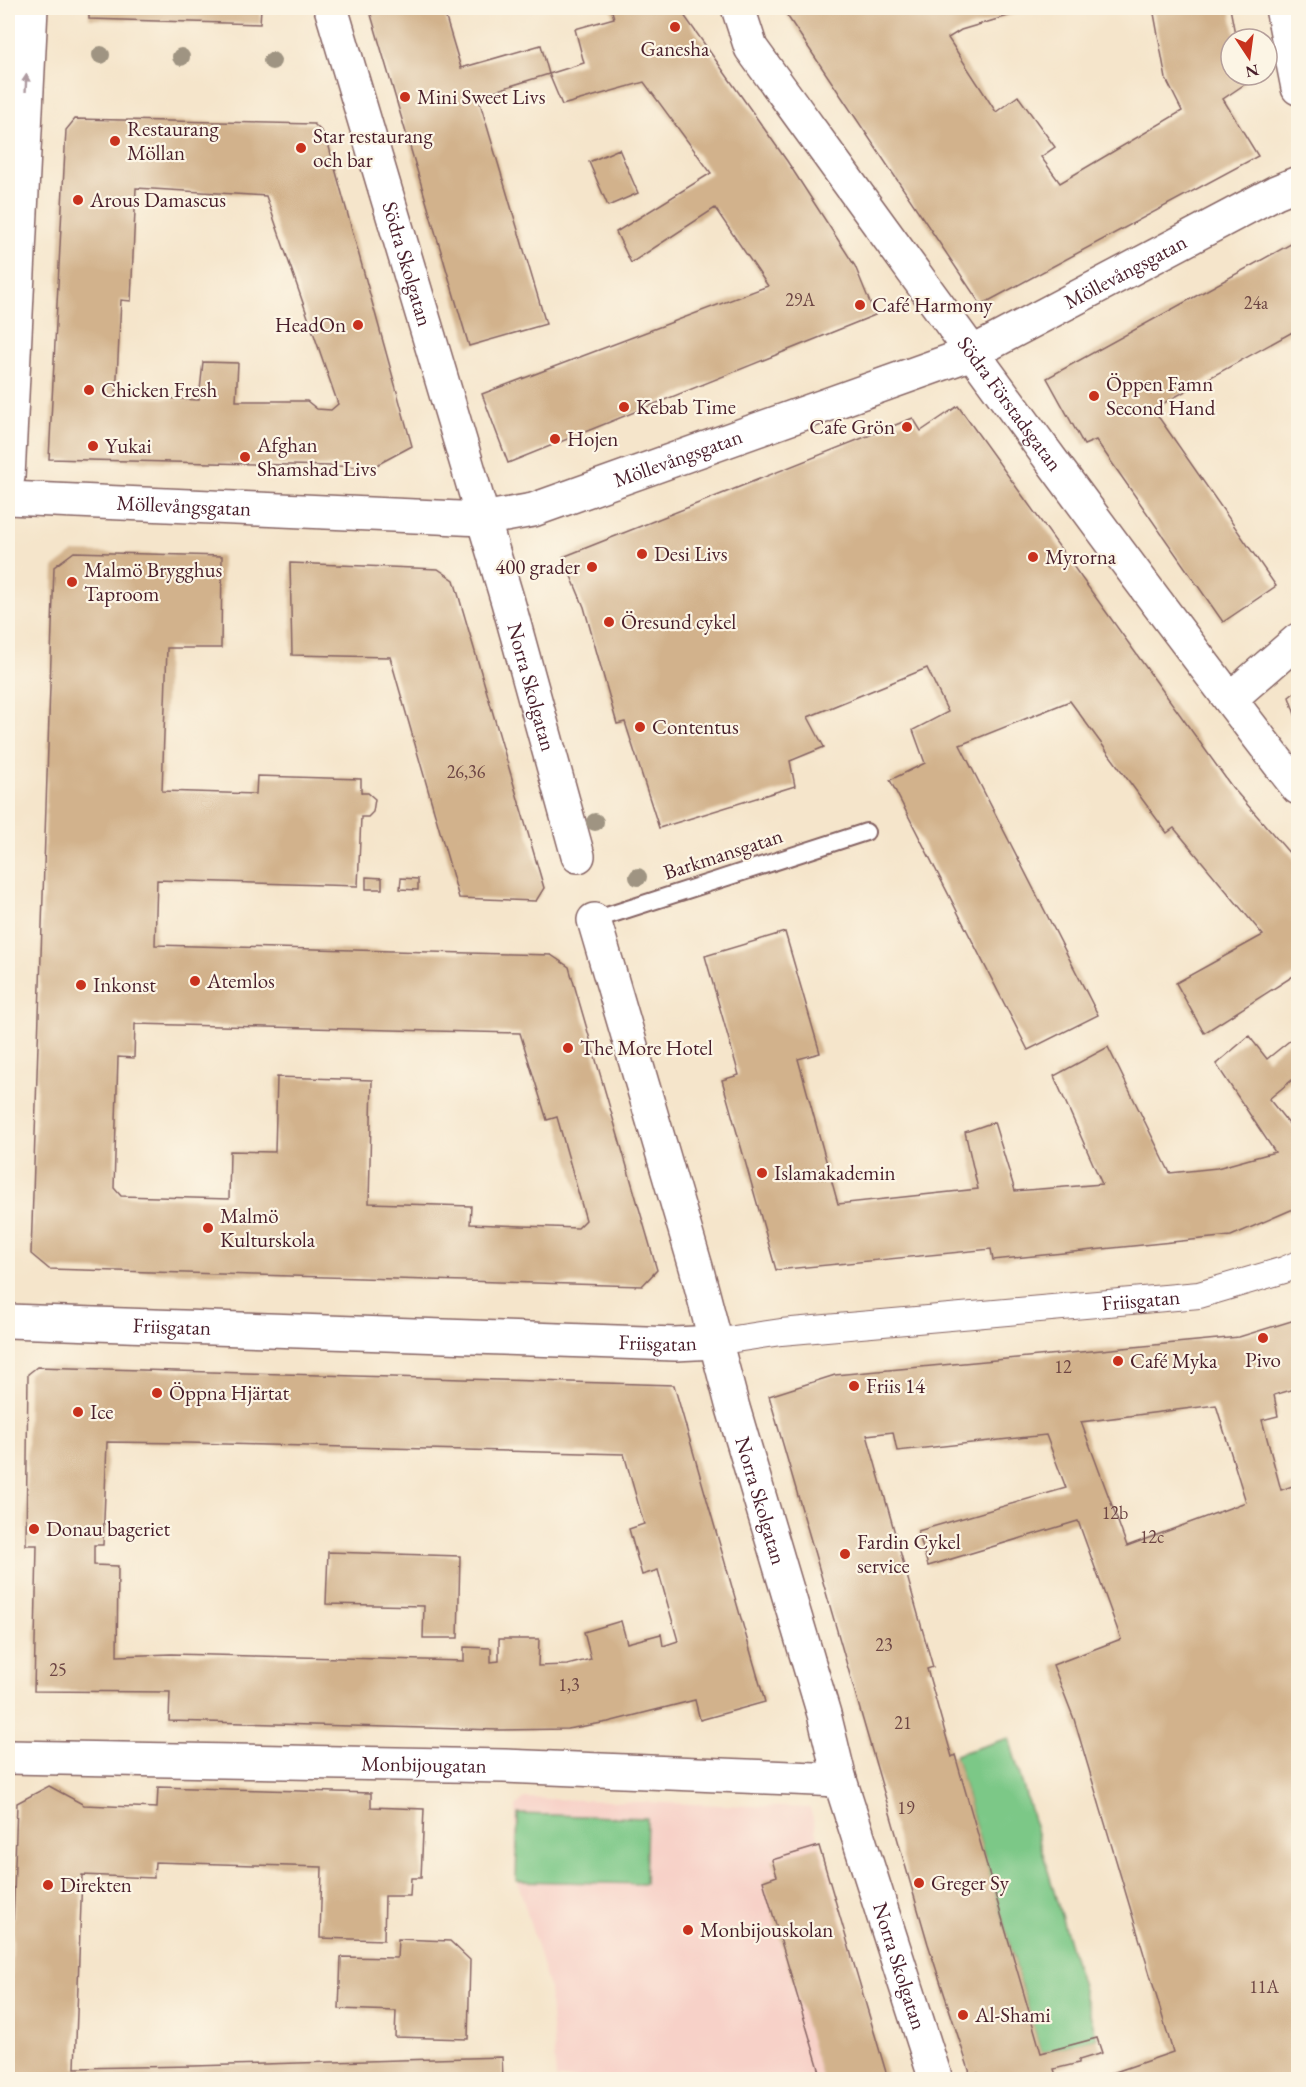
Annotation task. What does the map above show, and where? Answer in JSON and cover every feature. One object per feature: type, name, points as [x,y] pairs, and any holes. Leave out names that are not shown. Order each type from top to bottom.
[{"type":"street","points":[[8,477],[30,8]]},
{"type":"street","name":"Södra Skolgatan","points":[[332,8],[482,519]]},
{"type":"street","name":"Södra Förstadsgatan","points":[[738,8],[751,48],[972,352],[1230,699],[1299,788]]},
{"type":"street","points":[[1282,8],[1299,88]]},
{"type":"street","name":"Möllevångsgatan","points":[[8,498],[482,519],[533,510],[972,352],[1276,192],[1299,183]]},
{"type":"street","name":"Norra Skolgatan","points":[[482,519],[508,602],[578,856]]},
{"type":"street","points":[[1230,699],[1299,640]]},
{"type":"street","name":"Norra Skolgatan","points":[[594,920],[696,1267],[733,1408],[824,1714],[840,1780],[936,2079]]},
{"type":"street","name":"Friisgatan","points":[[8,1321],[675,1344],[715,1342],[781,1332],[1199,1295],[1299,1264]]},
{"type":"street","name":"Monbijougatan","points":[[8,1756],[504,1766],[840,1780]]},
{"type":"lane","name":"Barkmansgatan","points":[[594,920],[866,832]]},
{"type":"shaded area","name":"Monbijouskolan","points":[[524,1798],[810,1808],[887,2079],[556,2079],[549,1988],[515,1872],[516,1806]]},
{"type":"green space","points":[[1009,1738],[1097,2038],[1041,2053],[955,1755]]},
{"type":"green space","points":[[518,1814],[647,1818],[645,1884],[516,1881]]},
{"type":"building","points":[[89,8],[261,8],[260,24],[89,19]]},
{"type":"building","points":[[369,8],[443,8],[461,68],[541,45],[549,74],[478,96],[546,324],[469,346]]},
{"type":"building","points":[[611,8],[679,8],[787,161],[855,266],[875,315],[508,463],[482,394],[768,286],[715,208],[631,263],[616,232],[711,173],[644,82],[562,105],[549,74],[584,63],[575,29],[614,18]]},
{"type":"building","points":[[782,8],[1017,8],[1018,13],[961,30],[948,38],[996,112],[1018,96],[1055,147],[1041,157],[1060,183],[1182,111],[1166,79],[1153,8],[1230,8],[1234,27],[1219,27],[1219,87],[1241,87],[1223,99],[1258,156],[981,305]]},
{"type":"building","points":[[75,119],[314,124],[326,136],[412,446],[373,467],[49,459],[66,130]],"holes":[[[136,188],[266,196],[338,404],[331,410],[317,409],[307,401],[236,401],[238,363],[203,362],[199,400],[116,396],[121,300],[131,301]]]},
{"type":"building","points":[[619,149],[638,193],[608,206],[589,162]]},
{"type":"building","points":[[1298,240],[1298,329],[1153,409],[1276,586],[1223,622],[1096,440],[1084,445],[1047,378]]},
{"type":"building","points":[[958,406],[1232,787],[1298,863],[1298,973],[1204,1033],[1176,983],[1263,935],[1174,828],[1167,833],[1070,701],[960,745],[1098,1015],[1028,1050],[890,780],[925,763],[913,730],[948,712],[927,668],[808,717],[824,747],[790,761],[795,786],[659,828],[625,722],[617,724],[584,607],[563,557],[913,418],[921,431]]},
{"type":"building","points":[[74,552],[222,556],[221,648],[167,648],[162,791],[256,794],[257,776],[361,779],[361,793],[368,793],[375,799],[373,812],[368,817],[361,817],[358,886],[157,880],[155,945],[551,955],[569,967],[657,1270],[642,1286],[49,1269],[31,1254],[54,567]],"holes":[[[135,1024],[520,1033],[547,1120],[557,1117],[586,1220],[578,1228],[470,1224],[471,1206],[369,1203],[372,1080],[277,1077],[275,1152],[230,1151],[229,1199],[121,1196],[114,1188],[118,1057],[134,1058]]]},
{"type":"building","points":[[290,563],[438,569],[454,580],[544,888],[536,901],[459,898],[390,657],[292,655]]},
{"type":"building","points":[[1298,690],[1298,723],[1289,697]]},
{"type":"building","points":[[366,877],[382,878],[382,889],[366,889]]},
{"type":"building","points":[[401,878],[418,879],[418,890],[400,889]]},
{"type":"building","points":[[785,932],[820,1053],[798,1059],[838,1204],[978,1189],[965,1132],[994,1122],[1015,1191],[1102,1184],[1054,1076],[1108,1047],[1170,1173],[1217,1168],[1275,1152],[1216,1064],[1249,1036],[1267,1059],[1298,1034],[1298,1075],[1269,1099],[1298,1135],[1298,1207],[1231,1236],[993,1260],[991,1249],[776,1270],[722,1080],[739,1075],[705,956]]},
{"type":"building","points":[[1298,1319],[1298,1388],[1274,1395],[1278,1416],[1262,1420],[1281,1490],[1298,1484],[1298,2079],[1095,2079],[1173,2052],[1074,1719],[1053,1665],[1121,1639],[1078,1521],[928,1566],[918,1531],[1066,1488],[1046,1435],[897,1451],[893,1432],[867,1435],[933,1667],[927,1669],[952,1757],[955,1755],[1041,2053],[1097,2038],[1102,2053],[1079,2060],[1079,2063],[1054,2069],[1057,2079],[980,2079],[978,2073],[971,2076],[928,1944],[769,1396],[835,1375],[1239,1337]],"holes":[[[1216,1405],[1246,1502],[1127,1546],[1081,1422]]]},
{"type":"building","points":[[37,1367],[674,1385],[765,1702],[700,1720],[695,1700],[608,1722],[567,1729],[499,1730],[169,1721],[170,1692],[34,1691],[37,1545],[26,1545],[28,1374]],"holes":[[[107,1442],[624,1454],[644,1524],[629,1529],[642,1575],[658,1570],[678,1641],[663,1646],[661,1634],[627,1643],[621,1621],[584,1632],[591,1659],[567,1665],[538,1666],[539,1639],[499,1639],[499,1661],[491,1662],[491,1648],[464,1647],[464,1661],[171,1654],[117,1656],[118,1566],[94,1565],[94,1545],[103,1545]]]},
{"type":"building","points":[[328,1552],[460,1556],[458,1638],[423,1638],[424,1606],[326,1604]]},
{"type":"building","points":[[49,1786],[84,1805],[157,1808],[158,1787],[371,1793],[371,1807],[424,1809],[421,1878],[411,1878],[410,1896],[385,1896],[384,1940],[320,1938],[322,1867],[155,1862],[154,1878],[82,1875],[75,2068],[502,2057],[503,2079],[8,2079],[17,1803]]},
{"type":"building","points":[[819,1846],[888,2079],[822,2079],[763,1881],[777,1876],[772,1860]]},
{"type":"building","points":[[398,1939],[450,1941],[470,1960],[468,2039],[395,2037],[396,2011],[339,2009],[341,1957],[397,1958]]},
{"type":"place","name":"Ganesha","points":[[675,27]]},
{"type":"place","name":"Mini Sweet Livs","points":[[405,97]]},
{"type":"place","name":"Restaurang Möllan","points":[[115,141]]},
{"type":"place","name":"Star restaurang och bar","points":[[301,148]]},
{"type":"place","name":"Arous Damascus","points":[[78,200]]},
{"type":"place","name":"Café Harmony","points":[[860,305]]},
{"type":"place","name":"HeadOn","points":[[358,325]]},
{"type":"place","name":"Chicken Fresh","points":[[89,390]]},
{"type":"place","name":"Öppen Famn Second Hand","points":[[1094,396]]},
{"type":"place","name":"Kebab Time","points":[[624,407]]},
{"type":"place","name":"Cafe Grön","points":[[907,427]]},
{"type":"place","name":"Hojen","points":[[555,439]]},
{"type":"place","name":"Yukai","points":[[93,446]]},
{"type":"place","name":"Afghan Shamshad Livs","points":[[245,457]]},
{"type":"place","name":"Desi Livs","points":[[642,554]]},
{"type":"place","name":"Myrorna","points":[[1033,557]]},
{"type":"place","name":"400 grader","points":[[592,567]]},
{"type":"place","name":"Malmö Brygghus Taproom","points":[[72,582]]},
{"type":"place","name":"Öresund cykel","points":[[609,622]]},
{"type":"place","name":"Contentus","points":[[640,727]]},
{"type":"place","name":"Atemlos","points":[[195,981]]},
{"type":"place","name":"Inkonst","points":[[81,985]]},
{"type":"place","name":"The More Hotel","points":[[568,1048]]},
{"type":"place","name":"Islamakademin","points":[[762,1173]]},
{"type":"place","name":"Malmö Kulturskola","points":[[208,1228]]},
{"type":"place","name":"Pivo","points":[[1263,1338]]},
{"type":"place","name":"Café Myka","points":[[1118,1361]]},
{"type":"place","name":"Friis 14","points":[[854,1386]]},
{"type":"place","name":"Öppna Hjärtat","points":[[157,1393]]},
{"type":"place","name":"Ice","points":[[78,1412]]},
{"type":"place","name":"Donau bageriet","points":[[34,1529]]},
{"type":"place","name":"Fardin Cykel service","points":[[845,1554]]},
{"type":"place","name":"Greger Sy","points":[[919,1883]]},
{"type":"place","name":"Direkten","points":[[48,1885]]},
{"type":"place","name":"Monbijouskolan","points":[[688,1930]]},
{"type":"place","name":"Al-Shami","points":[[963,2015]]}]
